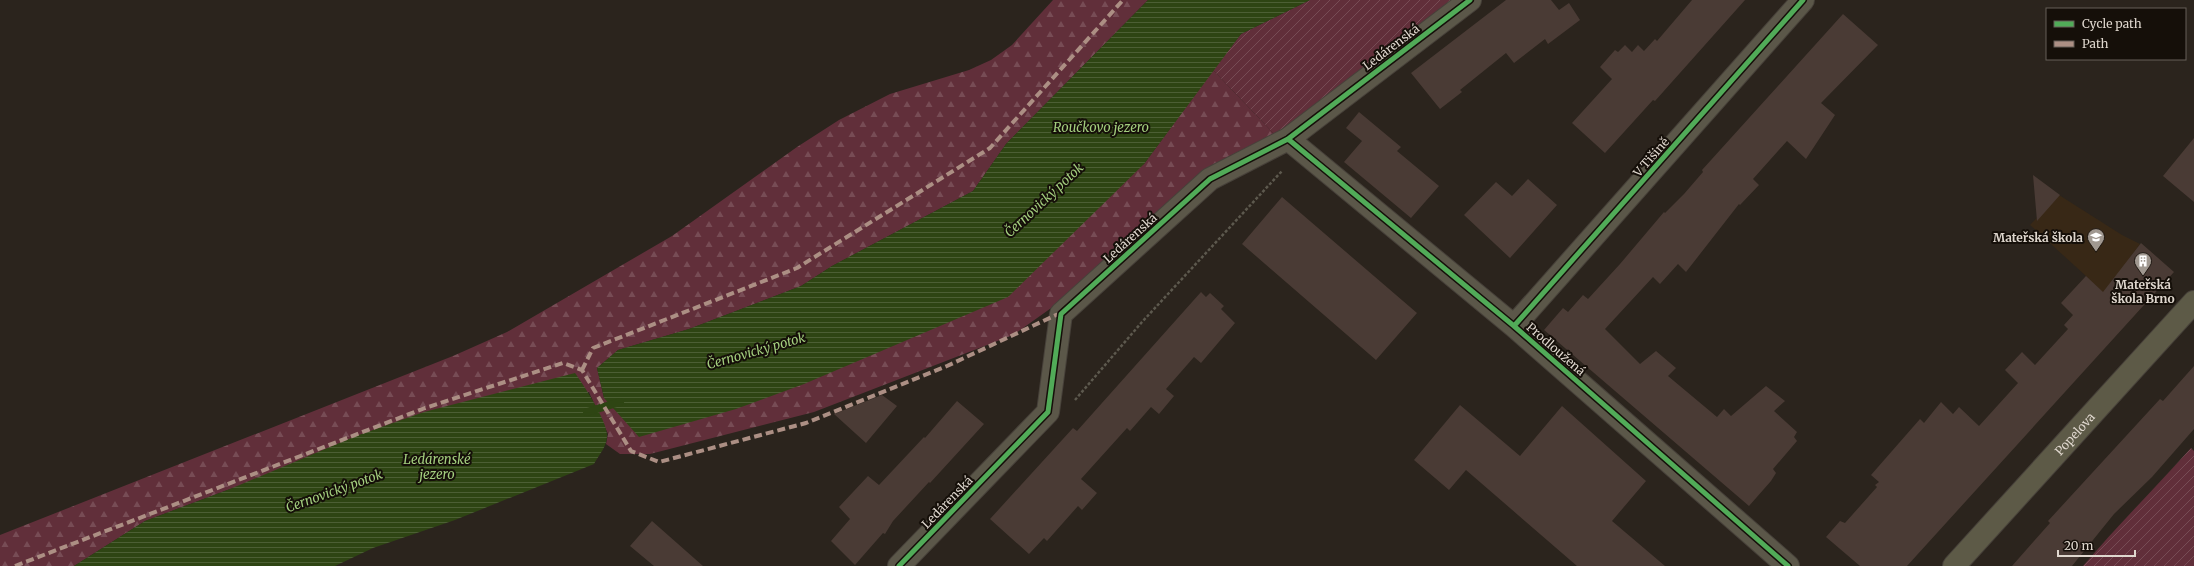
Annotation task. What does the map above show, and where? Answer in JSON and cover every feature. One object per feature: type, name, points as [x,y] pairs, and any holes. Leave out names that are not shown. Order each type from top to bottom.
[{"type":"street","name":"Ledárenská","points":[[899,566],[1048,412],[1061,314],[1210,179],[1288,139],[1470,0]]},
{"type":"street","name":"V Tišině","points":[[1514,326],[1803,0]]},
{"type":"street","name":"Prodloužená","points":[[1288,139],[1514,326],[1788,566]]},
{"type":"street","name":"Popelova","points":[[1954,566],[2194,302]]},
{"type":"path","points":[[1069,406],[1142,322],[1274,179],[1305,152]]},
{"type":"shaded area","name":"Mateřská škola","points":[[2059,195],[2122,235],[2140,244],[2129,259],[2128,264],[2111,281],[2141,308],[2129,321],[2098,293],[2086,276],[2030,225]]},
{"type":"green space","points":[[1053,0],[1148,0],[1006,144],[973,191],[832,266],[801,286],[689,329],[618,350],[597,368],[604,398],[1144,164],[1213,70],[1278,138],[1085,284],[1013,335],[814,412],[650,454],[620,454],[606,444],[608,434],[589,392],[230,489],[145,521],[74,566],[0,566],[0,535],[453,356],[507,332],[672,236],[797,147],[839,120],[890,94],[969,70],[991,60],[1012,45]]},
{"type":"green space","points":[[1310,0],[1461,0],[1278,138],[1213,70],[1241,34]]},
{"type":"green space","points":[[2191,448],[2194,451],[2194,566],[2083,566],[2110,536]]},
{"type":"water","name":"Roučkovo jezero","points":[[1148,0],[1310,0],[1241,34],[1144,164],[1008,297],[804,384],[736,409],[639,437],[604,398],[597,368],[618,350],[689,329],[801,286],[832,266],[973,191],[1006,144]]},
{"type":"water","name":"Ledárenské jezero","points":[[575,373],[594,403],[604,422],[606,430],[606,443],[594,464],[455,520],[373,548],[335,566],[74,566],[145,521],[230,489],[356,436],[424,412]]},
{"type":"building","points":[[1506,0],[1551,0],[1559,10],[1569,3],[1580,20],[1548,44],[1545,39],[1514,63],[1506,53],[1460,90],[1462,92],[1440,109],[1411,73]]},
{"type":"building","points":[[1692,0],[1745,0],[1655,101],[1653,100],[1605,153],[1572,123],[1612,79],[1600,67],[1615,50],[1618,52],[1625,45],[1632,52],[1638,45],[1644,51],[1655,39],[1657,41]]},
{"type":"building","points":[[1843,14],[1878,45],[1821,103],[1835,115],[1806,159],[1787,141],[1753,179],[1759,185],[1740,205],[1739,204],[1686,272],[1678,264],[1660,284],[1653,277],[1605,329],[1640,364],[1656,351],[1676,368],[1668,376],[1717,417],[1724,409],[1731,416],[1766,386],[1785,401],[1774,411],[1797,432],[1794,437],[1797,441],[1773,469],[1776,473],[1771,481],[1749,506],[1544,330],[1563,308],[1568,312],[1583,295],[1588,299],[1664,212],[1665,213],[1684,194],[1703,172],[1702,170]]},
{"type":"building","points":[[1359,112],[1401,147],[1397,151],[1439,186],[1411,218],[1344,162],[1362,141],[1346,128]]},
{"type":"building","points":[[2194,138],[2194,202],[2163,176]]},
{"type":"building","points":[[2033,175],[2060,195],[2037,221]]},
{"type":"building","points":[[1528,179],[1557,205],[1510,258],[1464,215],[1496,182],[1512,196]]},
{"type":"building","points":[[1282,197],[1417,313],[1376,360],[1242,244]]},
{"type":"building","points":[[2141,243],[2174,272],[1907,566],[1860,566],[1826,537],[1840,521],[1845,523],[1877,487],[1875,485],[1879,482],[1871,475],[1920,419],[1924,423],[1941,402],[1953,414],[1959,407],[1979,426],[2018,383],[2005,370],[2022,352],[2035,365],[2068,329],[2064,325],[2073,315],[2061,303],[2086,276],[2103,292]]},
{"type":"building","points":[[1201,292],[1206,297],[1210,293],[1224,306],[1221,309],[1235,323],[1201,363],[1194,357],[1166,389],[1174,396],[1159,414],[1151,407],[1130,431],[1127,428],[1081,479],[1097,493],[1082,510],[1078,506],[1047,541],[1044,538],[1029,554],[990,519],[1073,428],[1077,431]]},
{"type":"building","points":[[2194,366],[2194,429],[2152,477],[2114,514],[2072,566],[2012,566],[2050,523],[2048,521],[2160,399],[2163,401]]},
{"type":"building","points":[[882,395],[897,406],[866,443],[834,414]]},
{"type":"building","points":[[957,401],[984,424],[893,521],[885,534],[883,533],[855,565],[831,541],[850,519],[839,507],[868,476],[879,485],[924,437],[925,438]]},
{"type":"building","points":[[1460,405],[1520,456],[1562,406],[1646,481],[1612,521],[1665,566],[1577,566],[1466,470],[1449,490],[1414,460]]},
{"type":"building","points":[[652,521],[703,566],[654,566],[630,546]]},
{"type":"waterway","name":"Černovický potok","points":[[587,412],[620,402]]},
{"type":"marked path","points":[[582,370],[593,348],[797,268],[990,148],[1123,0]]},
{"type":"marked path","points":[[15,566],[425,408],[563,363],[582,370],[631,451],[659,462],[806,423],[947,366],[1061,314]]},
{"type":"cycle path","points":[[899,566],[1048,412],[1061,314],[1210,179],[1288,139],[1470,0]]},
{"type":"cycle path","points":[[1514,326],[1803,0]]},
{"type":"cycle path","points":[[1288,139],[1514,326],[1788,566]]},
{"type":"place","name":"Mateřská škola","points":[[2096,252]]},
{"type":"place","name":"Mateřská škola Brno","points":[[2143,276]]}]
